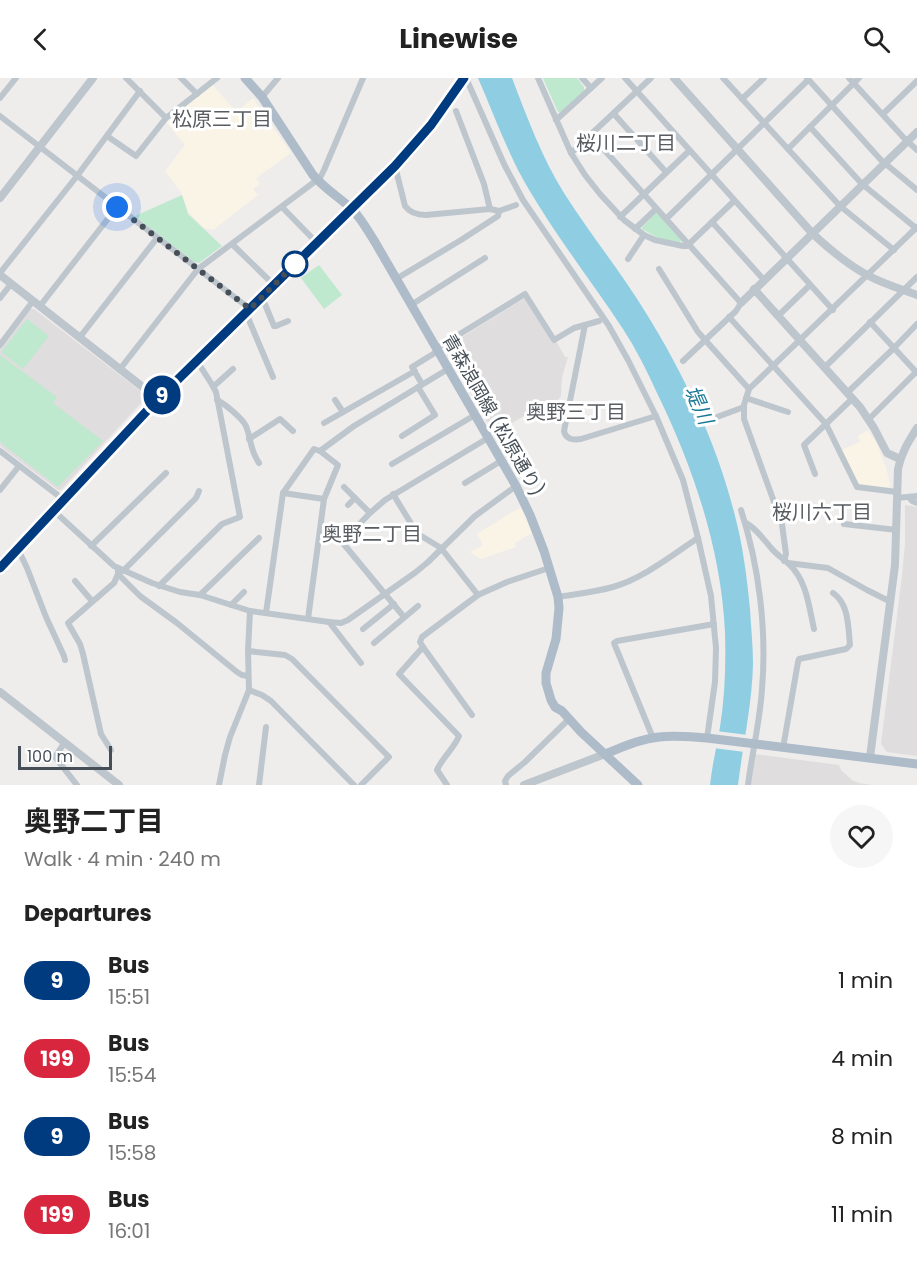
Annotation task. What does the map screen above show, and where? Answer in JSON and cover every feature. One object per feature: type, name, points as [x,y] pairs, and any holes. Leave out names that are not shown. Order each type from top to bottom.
[{"type":"main road","name":"青森浪岡線 (松原通り)","points":[[245,78],[262,97],[317,180],[362,221],[516,486],[530,515],[558,597],[556,639],[546,673],[548,692],[555,707],[562,711],[638,785]]},
{"type":"main road","points":[[605,754],[640,741],[682,736],[917,764]]},
{"type":"street","points":[[0,98],[16,78]]},
{"type":"street","points":[[0,198],[93,78]]},
{"type":"street","points":[[126,78],[166,118]]},
{"type":"street","points":[[181,78],[197,94]]},
{"type":"street","points":[[107,136],[136,156],[166,118],[217,78]]},
{"type":"street","points":[[262,97],[278,78]]},
{"type":"street","points":[[120,369],[198,269],[317,180],[324,170],[363,78]]},
{"type":"street","points":[[0,568],[158,399],[395,166],[431,125],[465,78],[523,200],[618,342],[656,416],[683,480],[711,596],[714,624],[716,667],[709,738]]},
{"type":"street","points":[[538,78],[571,153],[590,182],[620,217],[644,235],[675,245],[688,245],[734,201]]},
{"type":"street","points":[[582,78],[591,88]]},
{"type":"street","points":[[556,120],[602,78]]},
{"type":"street","points":[[624,78],[833,310]]},
{"type":"street","points":[[571,153],[651,78]]},
{"type":"street","points":[[674,78],[813,232],[837,255],[868,276],[917,295]]},
{"type":"street","points":[[723,78],[840,206],[894,250]]},
{"type":"street","points":[[742,99],[764,78]]},
{"type":"street","points":[[666,219],[807,79],[884,163],[917,190]]},
{"type":"street","points":[[788,149],[832,106],[854,80],[917,150]]},
{"type":"street","points":[[883,114],[917,81]]},
{"type":"street","points":[[140,92],[0,274],[158,399]]},
{"type":"street","points":[[456,111],[484,184],[490,209]]},
{"type":"street","points":[[614,114],[666,172]]},
{"type":"street","points":[[0,116],[198,269],[248,311],[273,377]]},
{"type":"street","points":[[786,562],[784,530],[744,419],[744,407],[749,389],[917,228],[862,184],[810,127]]},
{"type":"street","points":[[683,361],[917,132]]},
{"type":"street","points":[[591,135],[741,303]]},
{"type":"street","points":[[620,217],[689,151]]},
{"type":"street","points":[[395,166],[405,206],[409,211],[420,215],[490,209],[499,211],[516,205]]},
{"type":"street","points":[[0,345],[117,207]]},
{"type":"street","points":[[282,207],[317,243]]},
{"type":"street","points":[[635,229],[656,208]]},
{"type":"street","points":[[396,279],[498,216],[499,211]]},
{"type":"street","points":[[712,222],[764,280]]},
{"type":"street","points":[[628,259],[644,235]]},
{"type":"street","points":[[80,337],[157,238]]},
{"type":"street","points":[[232,244],[274,285]]},
{"type":"street","points":[[411,305],[485,258]]},
{"type":"street","points":[[658,269],[698,332],[749,389]]},
{"type":"street","points":[[825,367],[917,277]]},
{"type":"street","points":[[0,298],[11,284]]},
{"type":"street","points":[[778,316],[810,285]]},
{"type":"street","points":[[754,290],[850,395],[868,419],[887,453],[900,459]]},
{"type":"street","points":[[402,436],[435,415],[412,367],[525,294],[554,340],[574,328],[599,321]]},
{"type":"street","points":[[262,297],[274,326],[288,321]]},
{"type":"street","points":[[729,317],[826,424],[857,487],[909,497],[917,496]]},
{"type":"street","points":[[868,419],[917,373],[870,322]]},
{"type":"street","points":[[814,474],[804,447],[917,324]]},
{"type":"street","points":[[585,325],[565,435],[572,440],[581,439],[656,416]]},
{"type":"street","points":[[159,586],[222,524],[240,517],[217,400],[213,386],[197,361]]},
{"type":"street","points":[[213,386],[232,369]]},
{"type":"street","points":[[320,451],[354,426],[448,369]]},
{"type":"street","points":[[324,423],[415,371]]},
{"type":"street","points":[[371,396],[379,410]]},
{"type":"street","points":[[746,398],[788,412]]},
{"type":"street","points":[[217,400],[245,424],[252,452],[259,463]]},
{"type":"street","points":[[335,400],[343,412]]},
{"type":"street","points":[[717,417],[744,407]]},
{"type":"street","points":[[392,464],[475,415]]},
{"type":"street","points":[[249,439],[280,419],[292,431]]},
{"type":"street","points":[[870,757],[895,565],[897,478],[900,459],[917,428]]},
{"type":"street","points":[[404,617],[342,543],[370,513],[393,494],[488,438]]},
{"type":"street","points":[[266,613],[283,493],[314,449],[338,465],[324,499],[308,619]]},
{"type":"street","points":[[0,450],[64,500]]},
{"type":"street","points":[[465,483],[501,461]]},
{"type":"street","points":[[0,490],[19,465]]},
{"type":"street","points":[[91,546],[166,473]]},
{"type":"street","points":[[120,571],[159,586],[200,595],[250,611],[341,623],[425,565],[475,516],[516,486]]},
{"type":"street","points":[[344,487],[370,513]]},
{"type":"street","points":[[111,750],[101,734],[80,644],[68,623],[114,583],[120,571],[196,498],[199,491]]},
{"type":"street","points":[[283,493],[324,499]]},
{"type":"street","points":[[393,494],[418,534],[441,548],[478,595]]},
{"type":"street","points":[[909,497],[917,503]]},
{"type":"street","points":[[348,505],[355,498]]},
{"type":"street","points":[[741,510],[746,523],[758,583],[763,636],[763,687],[748,785]]},
{"type":"street","points":[[54,511],[120,571],[140,596],[240,674],[248,676]]},
{"type":"street","points":[[746,523],[786,562],[803,585],[814,629]]},
{"type":"street","points":[[844,524],[897,530]]},
{"type":"street","points":[[200,595],[259,538]]},
{"type":"street","points":[[558,597],[593,592],[622,584],[647,571],[698,538]]},
{"type":"street","points":[[18,549],[64,660]]},
{"type":"street","points":[[786,562],[828,568],[891,602]]},
{"type":"street","points":[[472,715],[423,647],[420,642],[422,637],[478,595],[507,582],[549,568]]},
{"type":"street","points":[[75,581],[92,602]]},
{"type":"street","points":[[231,605],[244,592]]},
{"type":"street","points":[[783,748],[799,659],[846,649],[850,645],[846,610],[839,597],[832,593]]},
{"type":"street","points":[[363,629],[394,604]]},
{"type":"street","points":[[374,643],[418,606]]},
{"type":"street","points":[[219,785],[230,736],[249,690],[250,611]]},
{"type":"street","points":[[329,622],[361,663]]},
{"type":"street","points":[[653,738],[614,643],[714,624]]},
{"type":"street","points":[[423,647],[399,674],[459,736],[437,770],[447,785]]},
{"type":"street","points":[[248,651],[285,655],[292,659],[389,757],[361,785]]},
{"type":"street","points":[[249,690],[271,701],[354,785]]},
{"type":"street","points":[[0,692],[119,785]]},
{"type":"street","points":[[506,785],[505,781],[508,776],[569,719]]},
{"type":"street","points":[[259,785],[266,727]]},
{"type":"street","points":[[65,742],[55,757],[77,785]]},
{"type":"street","points":[[524,785],[605,754]]},
{"type":"shaded area","points":[[213,85],[236,112],[253,98],[291,153],[256,178],[260,184],[253,189],[258,195],[213,230],[204,228],[189,213],[182,194],[165,171],[185,145],[166,122]]},
{"type":"shaded area","points":[[525,298],[552,343],[556,341],[565,357],[568,357],[562,377],[561,396],[554,405],[542,405],[494,434],[444,348]]},
{"type":"shaded area","points":[[30,309],[34,309],[143,393],[143,401],[61,490],[0,446],[0,348]]},
{"type":"shaded area","points":[[868,430],[877,444],[886,468],[889,488],[857,484],[841,450],[860,442],[858,436]]},
{"type":"shaded area","points":[[905,505],[917,507],[917,756],[887,752],[881,744],[902,576]]},
{"type":"shaded area","points":[[521,508],[532,533],[515,543],[516,547],[481,559],[470,552],[483,545],[477,534]]},
{"type":"shaded area","points":[[755,754],[839,765],[852,780],[873,785],[750,785]]},
{"type":"green space","points":[[543,78],[577,78],[584,87],[584,91],[561,112],[558,112]]},
{"type":"green space","points":[[182,195],[188,214],[222,246],[199,263],[194,262],[135,216]]},
{"type":"green space","points":[[656,213],[681,240],[680,243],[658,238],[642,229]]},
{"type":"green space","points":[[319,265],[342,295],[324,309],[301,278]]},
{"type":"green space","points":[[27,319],[49,336],[23,369],[1,352]]},
{"type":"green space","points":[[0,355],[57,397],[53,403],[103,441],[58,487],[0,442]]},
{"type":"water","points":[[478,78],[512,78],[535,137],[556,180],[660,336],[698,411],[719,463],[735,516],[742,550],[749,597],[752,643],[751,694],[738,785],[710,785],[723,703],[725,632],[718,570],[693,479],[670,421],[637,352],[530,191],[518,170]]},
{"type":"pier","points":[[716,731],[748,735],[745,752],[713,748]]},
{"type":"bus line","name":"9","points":[[0,568],[158,399],[395,166],[422,137],[464,78]]},
{"type":"district","name":"松原三丁目","points":[[222,119]]},
{"type":"district","name":"桜川二丁目","points":[[626,143]]},
{"type":"district","name":"奥野三丁目","points":[[576,412]]},
{"type":"district","name":"桜川六丁目","points":[[822,512]]},
{"type":"district","name":"奥野二丁目","points":[[372,534]]},
{"type":"route","points":[[117,207],[250,309],[295,264]]},
{"type":"water label","name":"堤川","points":[[699,405]]}]
